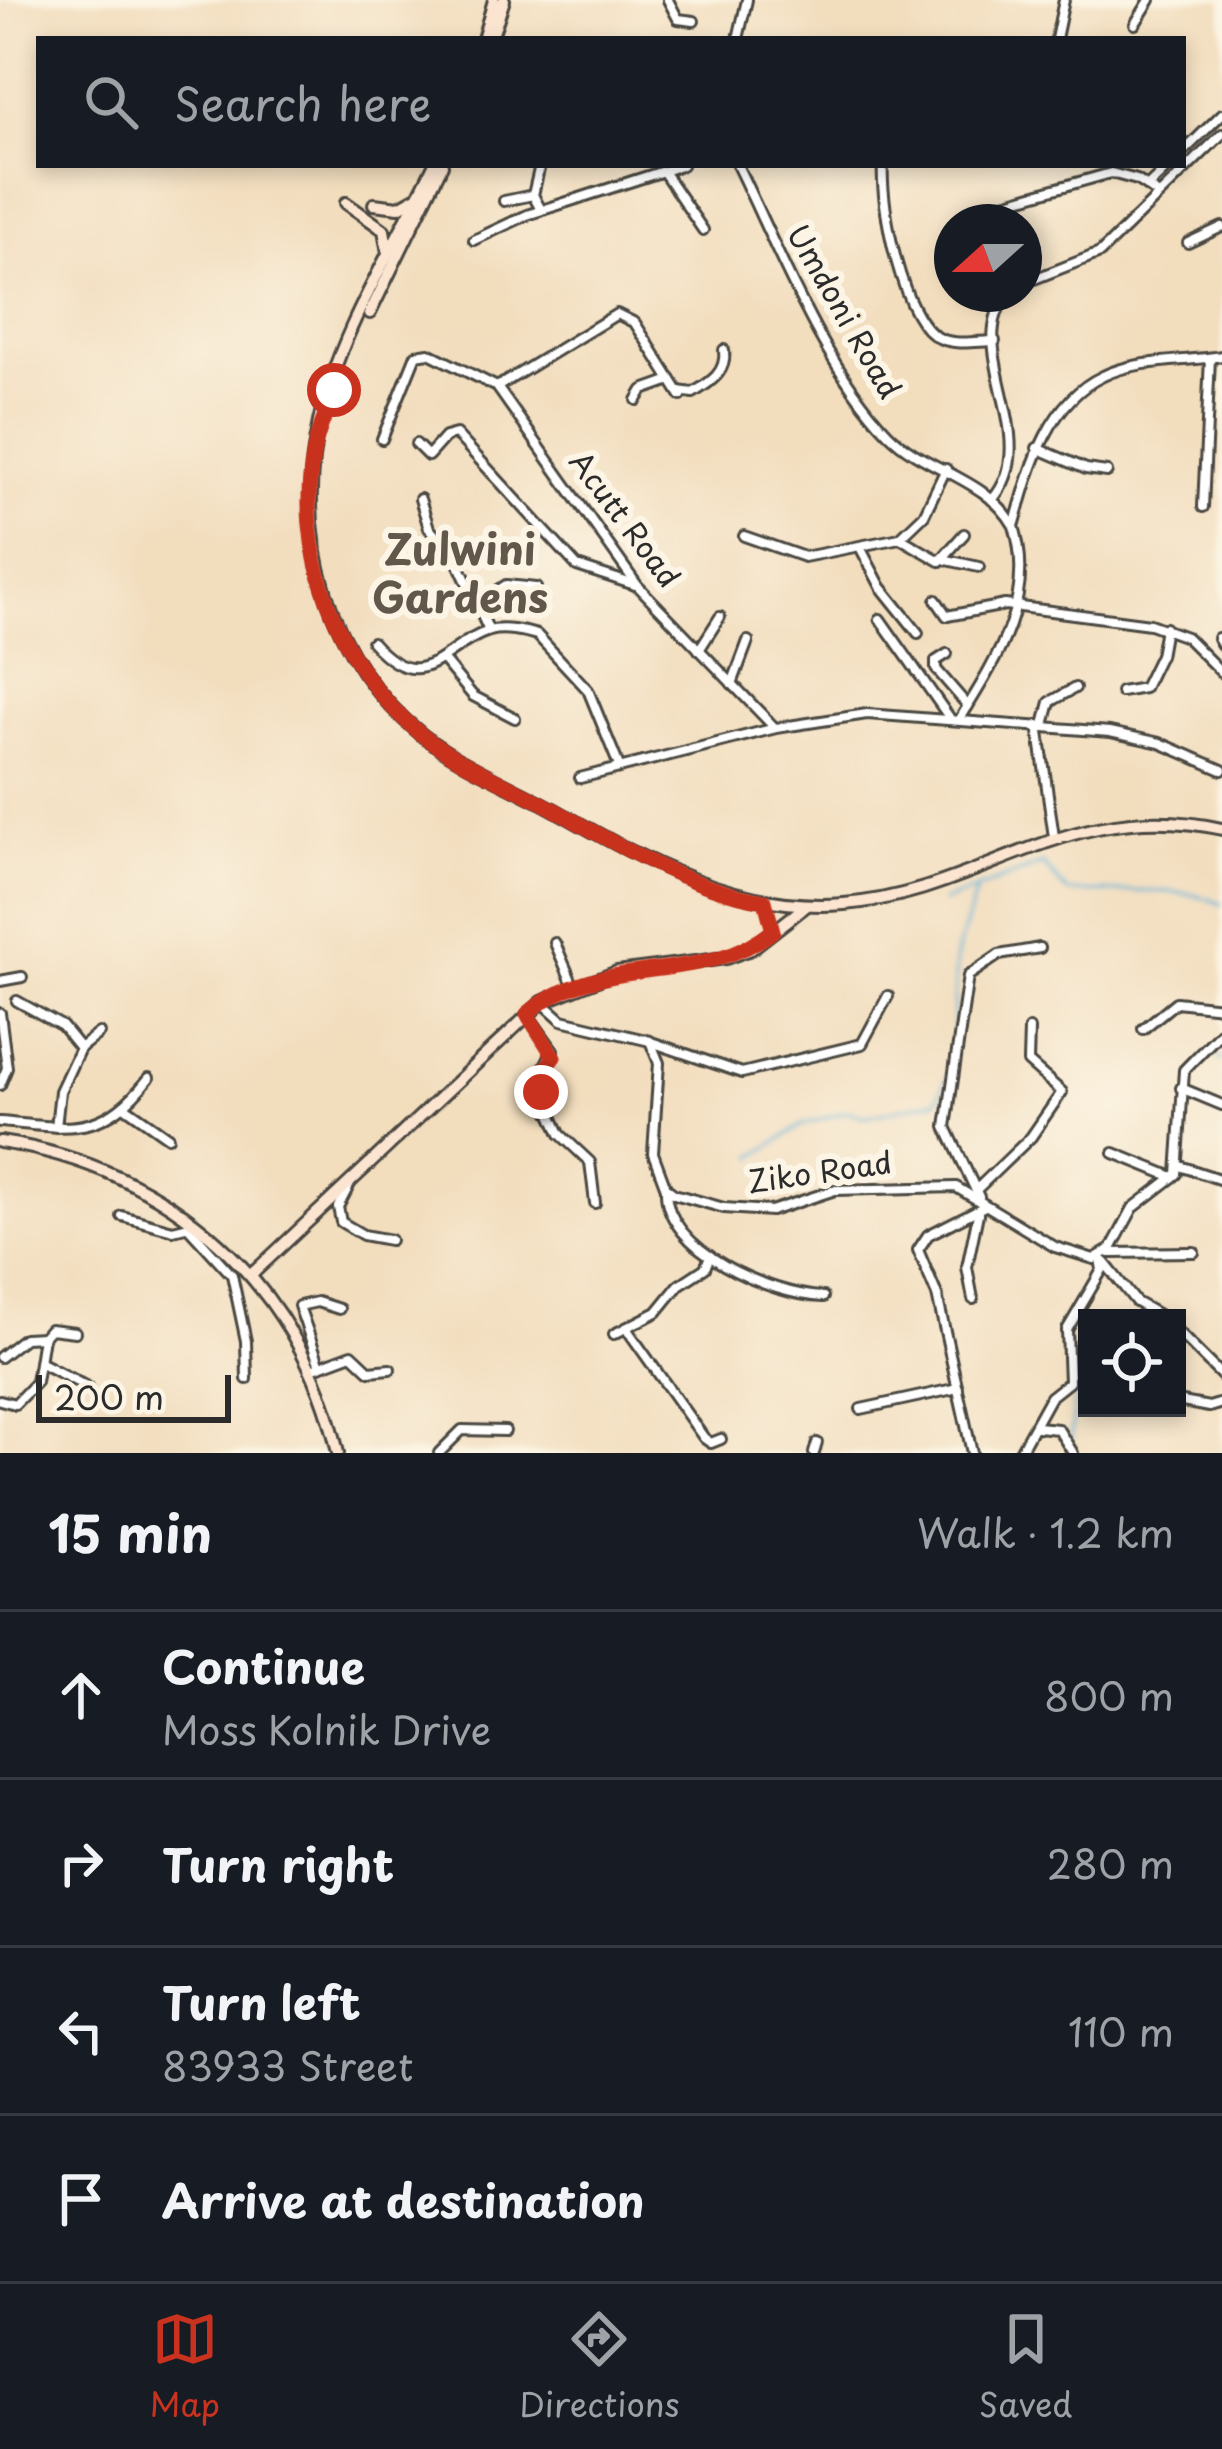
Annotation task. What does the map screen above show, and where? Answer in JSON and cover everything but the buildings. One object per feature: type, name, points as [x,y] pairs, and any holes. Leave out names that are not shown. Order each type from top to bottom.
[{"type":"main road","points":[[488,36],[499,0]]},
{"type":"main road","points":[[436,168],[333,377],[317,437],[312,518],[322,586],[356,661],[420,733],[486,774],[680,875],[765,901],[806,906],[900,893],[1054,837],[1148,820],[1222,829]]},
{"type":"main road","points":[[317,437],[437,168]]},
{"type":"main road","points":[[374,204],[404,206],[422,190]]},
{"type":"main road","points":[[346,203],[384,230],[387,262]]},
{"type":"main road","points":[[765,901],[773,931]]},
{"type":"main road","points":[[253,1274],[542,1001],[616,972],[727,958],[806,906]]},
{"type":"main road","points":[[0,1142],[45,1149],[107,1170],[191,1224],[253,1274],[316,1368],[338,1453]]},
{"type":"street","points":[[668,0],[678,19],[694,21]]},
{"type":"street","points":[[739,36],[747,0]]},
{"type":"street","points":[[1057,36],[1064,0]]},
{"type":"street","points":[[1135,24],[1150,0]]},
{"type":"street","points":[[1186,149],[1222,114]]},
{"type":"street","points":[[1042,276],[1100,253],[1222,134]]},
{"type":"street","points":[[540,168],[533,195],[541,210]]},
{"type":"street","points":[[474,240],[541,210],[672,168]]},
{"type":"street","name":"Umdoni Road","points":[[739,168],[862,401],[903,446],[992,500],[1015,526]]},
{"type":"street","points":[[884,168],[889,226],[915,316],[925,329],[951,342],[995,341]]},
{"type":"street","points":[[1148,186],[1167,168]]},
{"type":"street","points":[[663,171],[703,230]]},
{"type":"street","points":[[1000,204],[1112,173],[1148,186],[1160,196]]},
{"type":"street","points":[[504,201],[533,195]]},
{"type":"street","points":[[1188,243],[1222,227]]},
{"type":"street","points":[[992,500],[1013,468],[995,341],[997,312]]},
{"type":"street","points":[[497,387],[616,314],[634,322],[679,394],[693,393],[718,374],[725,363],[724,350]]},
{"type":"street","name":"Acutt Road","points":[[382,439],[416,355],[429,353],[497,387],[637,585],[776,728]]},
{"type":"street","points":[[955,719],[968,706],[1004,645],[1018,607],[1015,526],[1037,448],[1101,376],[1222,356]]},
{"type":"street","points":[[1203,507],[1210,358]]},
{"type":"street","points":[[638,400],[643,390],[670,380]]},
{"type":"street","points":[[416,444],[428,456],[445,437],[456,434],[570,561],[637,585]]},
{"type":"street","points":[[1037,448],[1107,472]]},
{"type":"street","points":[[744,536],[795,556],[900,538],[924,515],[946,469]]},
{"type":"street","points":[[420,499],[429,528],[455,559],[489,631]]},
{"type":"street","points":[[945,560],[964,534]]},
{"type":"street","points":[[900,538],[928,558],[979,567]]},
{"type":"street","points":[[860,547],[881,586],[918,633]]},
{"type":"street","points":[[477,604],[506,584],[536,588]]},
{"type":"street","points":[[936,600],[947,616],[985,606],[1018,607],[1165,628],[1186,637],[1222,673]]},
{"type":"street","points":[[699,650],[720,617]]},
{"type":"street","points":[[880,619],[955,719]]},
{"type":"street","points":[[1121,692],[1144,688],[1159,660],[1165,628]]},
{"type":"street","points":[[372,642],[401,666],[444,661],[489,631],[530,632],[542,638],[588,690],[619,766]]},
{"type":"street","points":[[732,683],[748,641]]},
{"type":"street","points":[[947,654],[936,661],[936,669],[968,706]]},
{"type":"street","points":[[444,661],[473,696],[515,718]]},
{"type":"street","points":[[1054,837],[1041,725],[1050,702],[1075,688]]},
{"type":"street","points":[[580,778],[776,728],[844,716],[955,719],[1137,736],[1222,770]]},
{"type":"street","points":[[555,943],[573,986]]},
{"type":"street","points":[[973,1299],[968,1268],[980,1202],[946,1126],[968,976],[999,955],[1040,948]]},
{"type":"street","points":[[0,981],[22,977]]},
{"type":"street","points":[[542,1001],[562,1020],[650,1041],[732,1072],[765,1071],[857,1048],[868,1038],[888,996]]},
{"type":"street","points":[[17,1000],[62,1026],[80,1048]]},
{"type":"street","points":[[1143,1029],[1175,1002],[1222,1006]]},
{"type":"street","points":[[0,1013],[8,1068],[0,1085]]},
{"type":"street","points":[[527,1014],[553,1050],[539,1085],[560,1134],[592,1167],[595,1202]]},
{"type":"street","points":[[972,1453],[938,1295],[919,1245],[980,1202],[1062,1092],[1028,1062],[1029,1029]]},
{"type":"street","points":[[1018,1453],[1050,1397],[1069,1382],[1067,1330],[1104,1257],[1132,1208],[1173,1177],[1180,1166],[1176,1124],[1188,1064],[1222,1031]]},
{"type":"street","points":[[56,1127],[60,1091],[80,1048],[98,1033]]},
{"type":"street","points":[[650,1041],[659,1063],[653,1153],[672,1216],[710,1256],[766,1288],[824,1298]]},
{"type":"street","points":[[0,1121],[90,1126],[124,1106],[148,1078]]},
{"type":"street","points":[[1181,1088],[1222,1106]]},
{"type":"street","points":[[124,1106],[168,1137]]},
{"type":"street","points":[[1114,1153],[1173,1177]]},
{"type":"street","points":[[1180,1166],[1222,1180]]},
{"type":"street","points":[[352,1179],[338,1207],[341,1222],[363,1235],[390,1240]]},
{"type":"street","name":"Ziko Road","points":[[666,1188],[682,1197],[752,1210],[789,1208],[836,1190],[891,1185],[956,1187],[1055,1247],[1104,1257]]},
{"type":"street","points":[[122,1216],[173,1230],[191,1224],[232,1275],[246,1341],[247,1379]]},
{"type":"street","points":[[1104,1257],[1194,1252]]},
{"type":"street","points":[[614,1334],[664,1306],[679,1285],[705,1268],[710,1256]]},
{"type":"street","points":[[1104,1257],[1136,1302],[1148,1309]]},
{"type":"street","points":[[339,1309],[308,1302],[298,1310],[316,1368],[352,1354],[370,1370],[390,1369]]},
{"type":"street","points":[[0,1357],[24,1338],[44,1336],[56,1326],[74,1332]]},
{"type":"street","points":[[626,1328],[704,1438],[712,1443],[721,1439]]},
{"type":"street","points":[[0,1400],[12,1405],[22,1399],[41,1363],[44,1336]]},
{"type":"street","points":[[1186,1340],[1222,1376]]},
{"type":"street","points":[[41,1363],[86,1387]]},
{"type":"street","points":[[861,1409],[958,1388]]},
{"type":"street","points":[[1186,1403],[1209,1407],[1222,1403]]},
{"type":"street","points":[[1037,1427],[1058,1430],[1073,1453]]},
{"type":"street","points":[[439,1453],[462,1430],[505,1431]]},
{"type":"waterway","points":[[943,902],[1043,864],[1067,892],[1166,892],[1222,904]]},
{"type":"waterway","points":[[754,1157],[802,1125],[848,1111],[864,1117],[937,1100],[952,1067],[956,955],[976,891]]},
{"type":"waterway","points":[[1209,1053],[1222,1060]]},
{"type":"waterway","points":[[1071,1442],[1078,1398]]},
{"type":"district","name":"Zulwini Gardens","points":[[460,574]]},
{"type":"route","points":[[334,390],[313,464],[313,540],[327,602],[369,680],[420,733],[486,774],[680,875],[765,901],[771,913],[773,931],[751,949],[700,964],[616,972],[585,980],[542,1001],[527,1014],[553,1050],[554,1057],[540,1075],[541,1092]]}]
